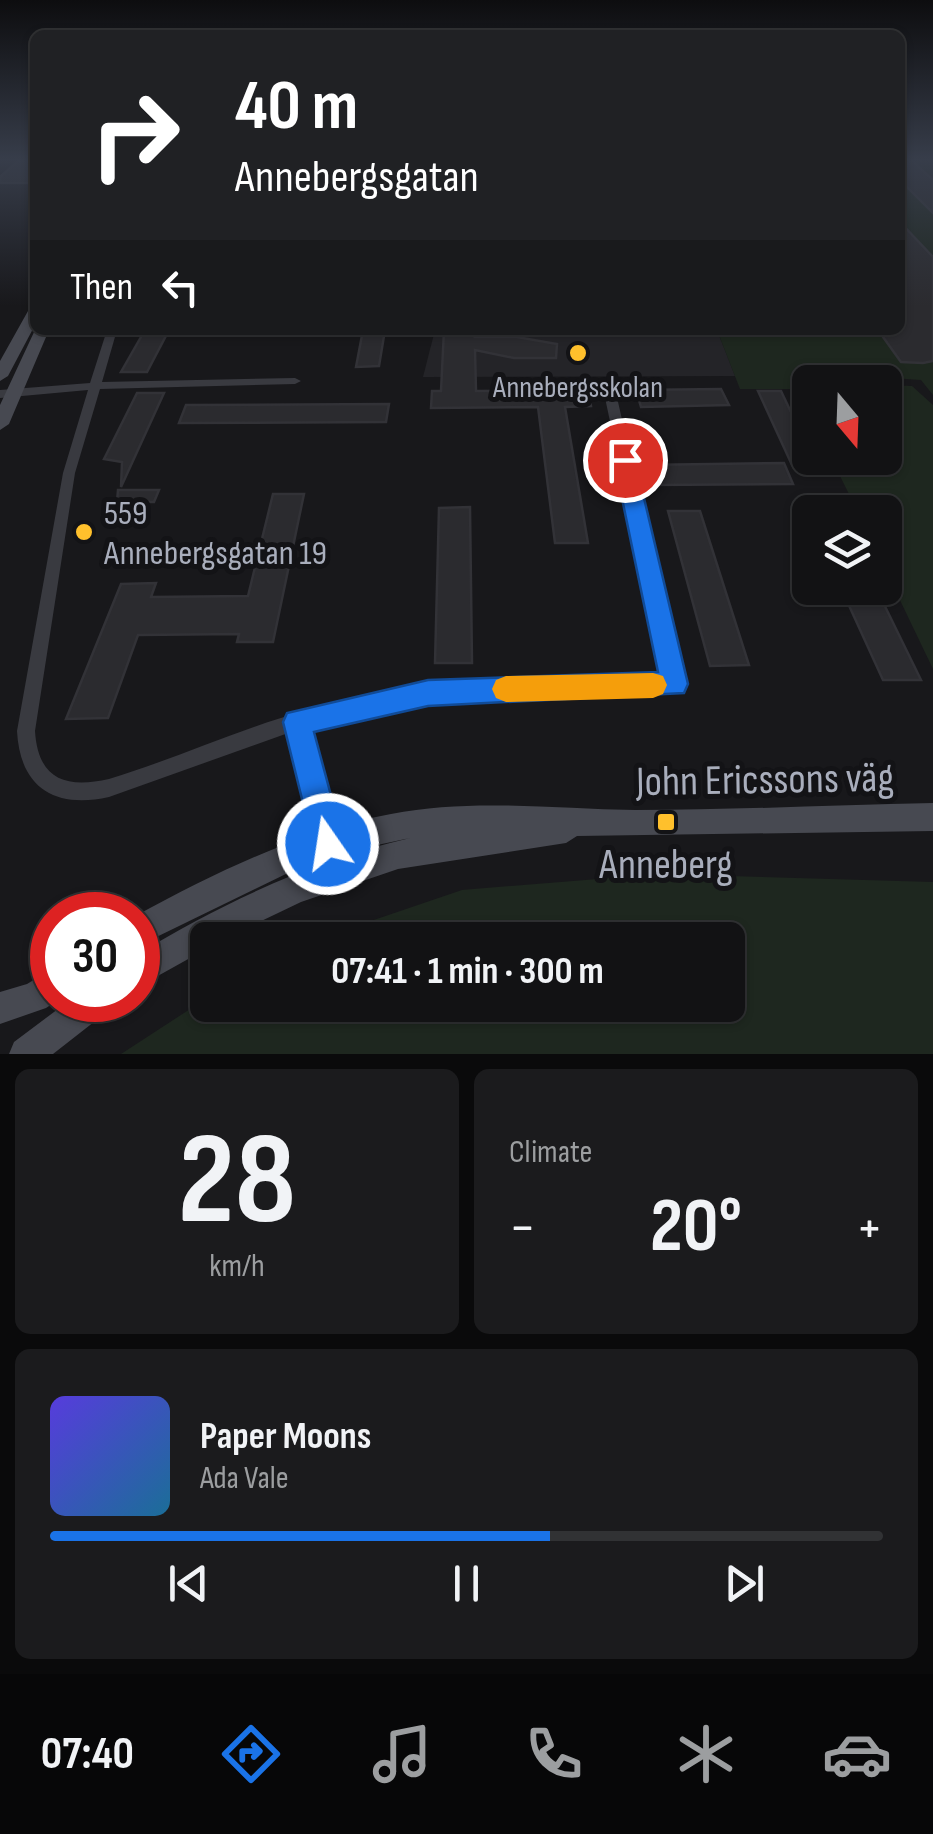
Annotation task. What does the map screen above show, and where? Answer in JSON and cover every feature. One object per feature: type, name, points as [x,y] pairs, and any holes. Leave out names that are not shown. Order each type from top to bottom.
[{"type":"main road","points":[[0,376],[30,320]]},
{"type":"main road","points":[[0,424],[6,393],[39,335]]},
{"type":"main road","name":"John Ericssons väg","points":[[160,919],[266,864],[392,828],[446,820],[520,817],[598,824],[933,817]]},
{"type":"main road","name":"John Ericssons väg","points":[[160,959],[227,920],[340,872],[418,851],[598,824]]},
{"type":"main road","points":[[0,1008],[30,999]]},
{"type":"main road","points":[[26,1054],[68,1022]]},
{"type":"street","points":[[110,335],[66,486],[26,731],[29,763],[48,784],[76,792],[96,790],[297,722],[428,693],[674,684],[610,393]]},
{"type":"street","points":[[6,393],[93,385],[295,382]]},
{"type":"street","points":[[297,722],[328,844]]},
{"type":"shaded area","points":[[905,207],[933,207],[933,395],[921,380],[902,379],[902,365],[792,365],[792,389],[740,389],[719,335],[905,335]]},
{"type":"shaded area","name":"Annebergsskolan","points":[[434,335],[719,335],[735,376],[423,377]]},
{"type":"shaded area","points":[[902,386],[912,386],[933,405],[933,669],[902,604],[902,495],[850,495],[840,475],[902,475]]},
{"type":"shaded area","points":[[660,874],[933,882],[933,1054],[121,1054],[190,1009],[190,1022],[745,1022],[745,922],[368,922],[462,890]]},
{"type":"building","points":[[905,227],[933,257],[933,361],[901,362],[882,335],[905,335]]},
{"type":"building","points":[[142,335],[166,335],[147,372],[121,372]]},
{"type":"building","points":[[362,335],[384,335],[379,366],[356,367]]},
{"type":"building","points":[[444,335],[517,337],[557,344],[556,358],[514,358],[475,350],[476,391],[588,390],[591,406],[565,407],[588,543],[555,543],[538,407],[431,408],[432,391],[441,391]]},
{"type":"building","points":[[721,389],[729,405],[641,407],[636,390]]},
{"type":"building","points":[[758,391],[781,391],[792,414],[792,465]]},
{"type":"building","points":[[137,393],[164,393],[121,487],[122,462],[104,459]]},
{"type":"building","points":[[389,404],[386,422],[179,423],[186,405]]},
{"type":"building","points":[[784,463],[793,484],[649,485],[643,465]]},
{"type":"building","points":[[118,490],[159,490],[154,502],[117,502]]},
{"type":"building","points":[[273,494],[304,494],[273,642],[237,642],[239,634],[138,635],[108,718],[66,719],[121,584],[156,583],[151,597],[248,596]]},
{"type":"building","points":[[470,507],[472,663],[435,663],[439,508]]},
{"type":"building","points":[[668,511],[700,511],[749,665],[710,666]]},
{"type":"building","points":[[849,605],[884,605],[921,680],[883,680]]},
{"type":"slow traffic","points":[[506,689],[653,685]]},
{"type":"place","name":"Annebergsskolan","points":[[578,353]]},
{"type":"place","name":"559 Annebergsgatan 19","points":[[84,532]]},
{"type":"place","name":"Anneberg","points":[[666,822]]},
{"type":"route","points":[[328,844],[297,722],[428,693],[674,684],[625,460]]}]
